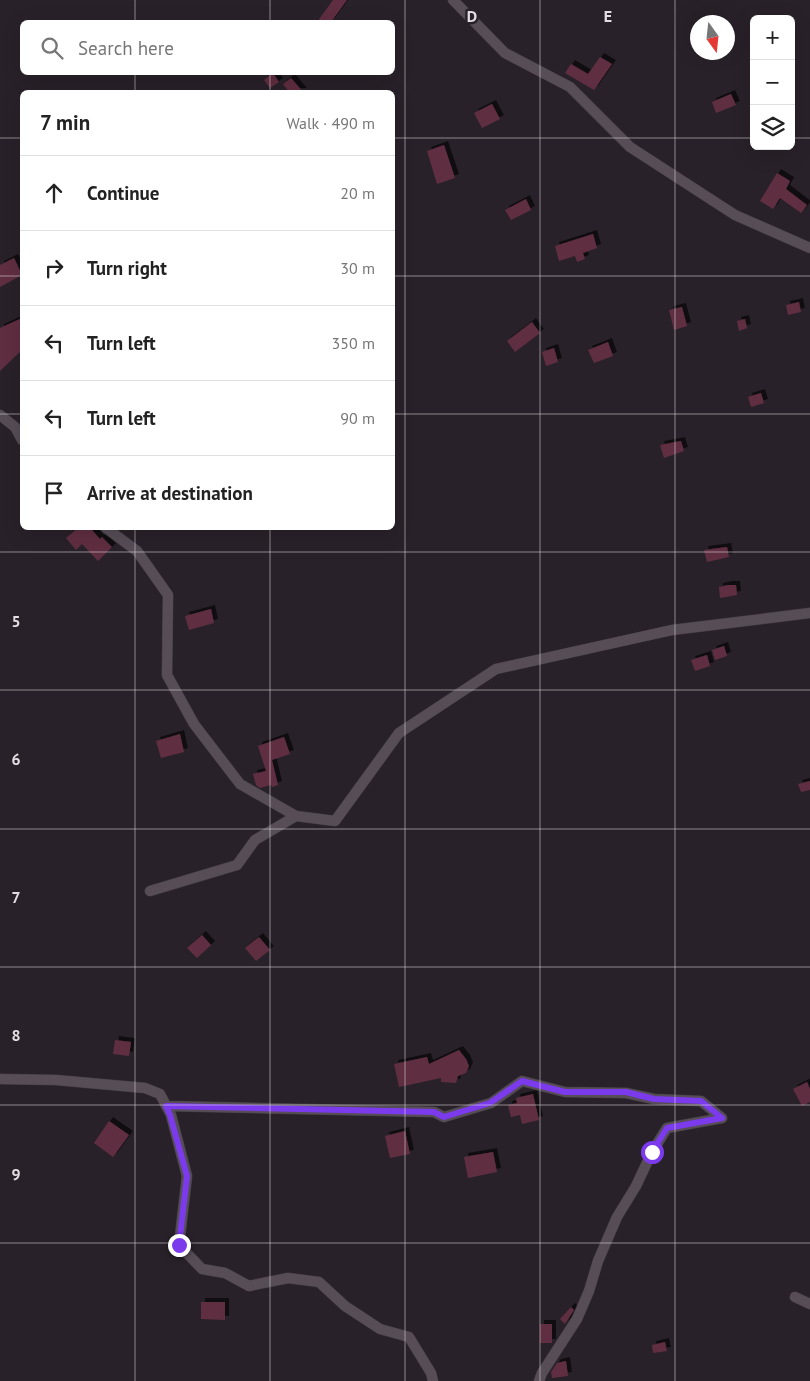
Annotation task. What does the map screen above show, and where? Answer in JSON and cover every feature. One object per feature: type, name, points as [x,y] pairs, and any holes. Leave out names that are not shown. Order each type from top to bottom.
[{"type":"street","points":[[453,0],[505,53],[570,87],[630,147],[735,216],[810,248]]},
{"type":"street","points":[[0,415],[15,427],[20,436]]},
{"type":"street","points":[[109,530],[137,551],[168,595],[167,675],[194,724],[240,784],[296,816],[335,821],[399,733],[496,669],[672,630],[810,613]]},
{"type":"street","points":[[150,891],[237,865],[255,840],[296,816]]},
{"type":"street","points":[[0,1079],[56,1080],[145,1088],[160,1094],[170,1115],[187,1176],[177,1247],[202,1269],[225,1273],[249,1286],[288,1278],[319,1282],[345,1306],[380,1329],[409,1337],[433,1381]]},
{"type":"street","points":[[166,1106],[434,1112],[444,1117],[490,1103],[522,1081],[565,1092],[626,1092],[654,1099],[701,1101],[722,1118],[667,1128],[652,1152],[636,1186],[617,1216],[577,1319],[542,1373],[539,1381]]},
{"type":"street","points":[[795,1297],[810,1304]]},
{"type":"building","points":[[333,0],[347,0],[332,20],[318,20]]},
{"type":"building","points":[[600,57],[612,64],[594,90],[565,73],[571,64],[588,74]]},
{"type":"building","points":[[270,75],[274,75],[279,82],[270,88],[264,80]]},
{"type":"building","points":[[291,78],[301,90],[288,90],[283,84]]},
{"type":"building","points":[[731,94],[736,105],[716,113],[712,102]]},
{"type":"building","points":[[492,104],[500,119],[482,128],[474,113]]},
{"type":"building","points":[[444,145],[455,178],[437,184],[427,151]]},
{"type":"building","points":[[777,173],[790,181],[786,189],[807,205],[801,213],[780,198],[773,209],[760,201]]},
{"type":"building","points":[[526,199],[531,210],[511,220],[505,210]]},
{"type":"building","points":[[593,234],[597,248],[583,253],[585,259],[577,262],[575,256],[559,261],[555,246]]},
{"type":"building","points":[[14,258],[20,271],[20,276],[0,287],[0,265]]},
{"type":"building","points":[[799,302],[801,312],[788,315],[786,305]]},
{"type":"building","points":[[682,307],[687,326],[674,330],[669,310]]},
{"type":"building","points":[[20,319],[20,352],[0,371],[0,328]]},
{"type":"building","points":[[745,319],[747,328],[739,331],[737,321]]},
{"type":"building","points":[[532,322],[540,333],[515,352],[507,341]]},
{"type":"building","points":[[608,342],[613,356],[594,363],[588,350]]},
{"type":"building","points":[[554,348],[558,362],[546,366],[542,352]]},
{"type":"building","points":[[761,393],[764,403],[751,407],[748,397]]},
{"type":"building","points":[[681,441],[684,451],[664,458],[660,445]]},
{"type":"building","points":[[76,530],[92,530],[100,539],[102,537],[112,547],[98,561],[82,544],[76,550],[66,538]]},
{"type":"building","points":[[727,547],[729,557],[707,562],[704,550]]},
{"type":"building","points":[[736,585],[737,595],[720,598],[719,587]]},
{"type":"building","points":[[211,609],[214,623],[189,630],[185,616]]},
{"type":"building","points":[[724,646],[727,656],[715,660],[712,650]]},
{"type":"building","points":[[707,655],[710,666],[695,671],[691,660]]},
{"type":"building","points":[[180,734],[184,752],[161,758],[156,741]]},
{"type":"building","points":[[284,737],[290,754],[272,760],[278,785],[260,788],[256,785],[253,774],[266,771],[258,746]]},
{"type":"building","points":[[810,781],[810,790],[801,792],[798,784]]},
{"type":"building","points":[[202,935],[211,945],[197,958],[187,948]]},
{"type":"building","points":[[259,937],[270,950],[256,961],[245,948]]},
{"type":"building","points":[[115,1040],[131,1042],[129,1056],[113,1054]]},
{"type":"building","points":[[459,1050],[469,1066],[466,1073],[458,1076],[456,1083],[441,1082],[441,1078],[399,1087],[394,1064],[427,1057],[429,1064]]},
{"type":"building","points":[[807,1082],[810,1089],[810,1102],[802,1106],[793,1089]]},
{"type":"building","points":[[533,1094],[539,1120],[522,1124],[520,1115],[511,1117],[508,1105],[517,1103],[516,1098]]},
{"type":"building","points":[[109,1121],[129,1135],[113,1157],[94,1143]]},
{"type":"building","points":[[405,1131],[410,1154],[390,1158],[385,1136]]},
{"type":"building","points":[[493,1152],[497,1172],[468,1178],[464,1157]]},
{"type":"building","points":[[201,1302],[225,1302],[225,1320],[201,1319]]},
{"type":"building","points":[[571,1307],[574,1310],[565,1324],[560,1319]]},
{"type":"building","points":[[540,1324],[552,1324],[552,1343],[540,1343]]},
{"type":"building","points":[[665,1342],[667,1351],[653,1353],[652,1345]]},
{"type":"building","points":[[566,1361],[568,1376],[552,1378],[551,1372],[557,1363]]},
{"type":"route","points":[[179,1245],[187,1176],[166,1106],[434,1112],[444,1117],[490,1103],[522,1081],[565,1092],[626,1092],[654,1099],[701,1101],[722,1118],[667,1128],[652,1152]]}]
